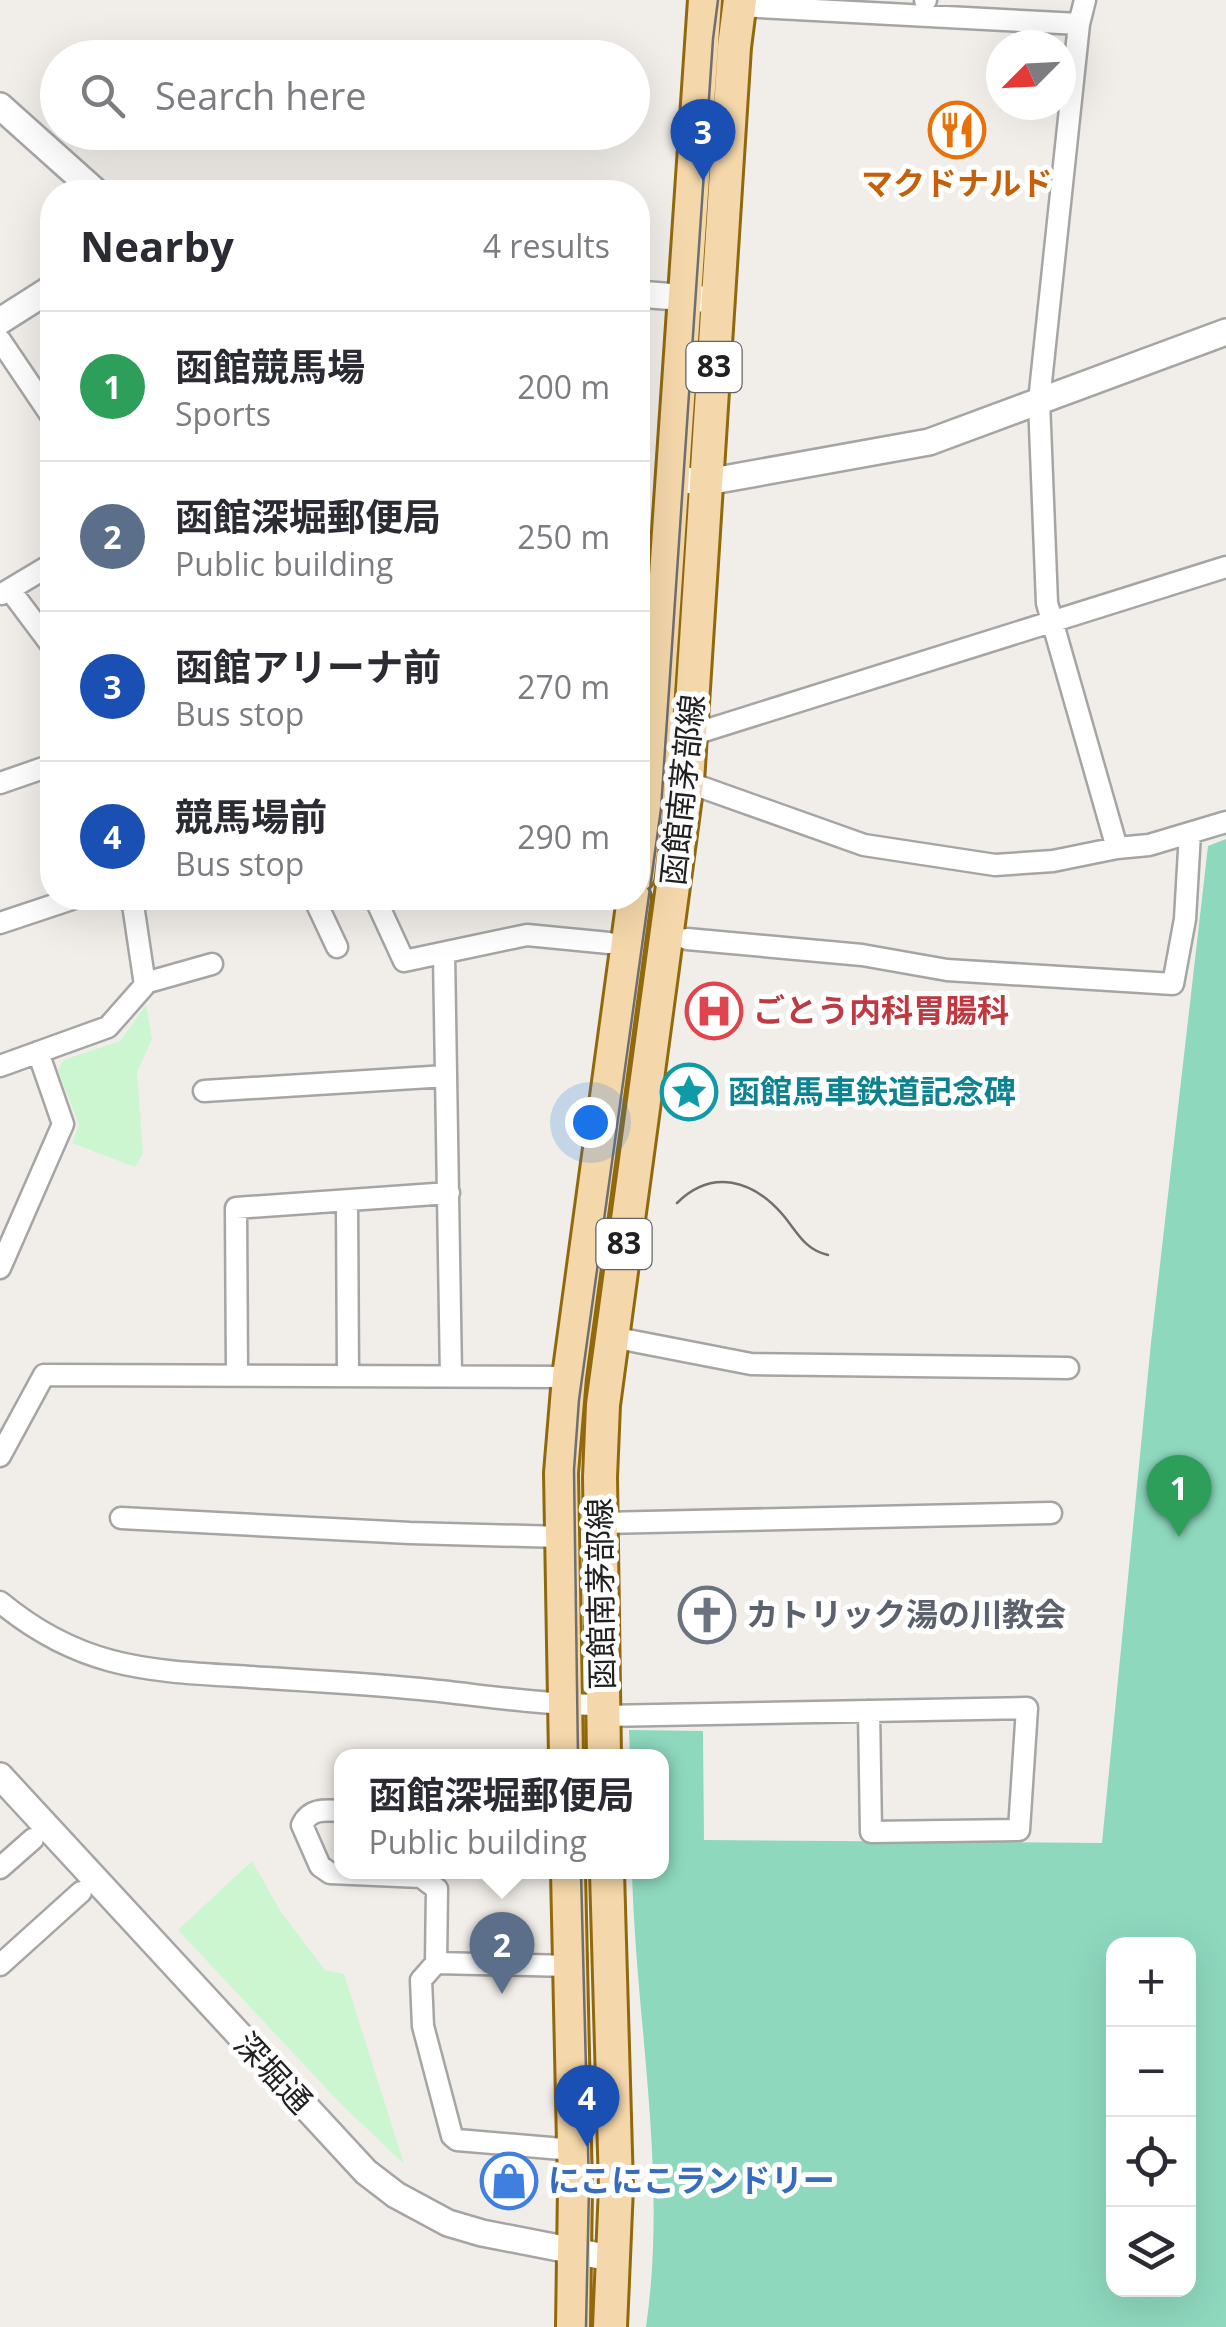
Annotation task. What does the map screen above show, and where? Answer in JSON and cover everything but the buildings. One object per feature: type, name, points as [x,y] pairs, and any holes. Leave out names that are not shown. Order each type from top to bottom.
[{"type":"main road","name":"函館南茅部線","points":[[650,660],[672,479],[705,0]]},
{"type":"main road","name":"函館南茅部線","points":[[604,1749],[600,1523],[603,1406],[688,782],[740,3]]},
{"type":"main road","name":"函館南茅部線","points":[[566,1749],[560,1473],[569,1377],[632,910]]},
{"type":"main road","points":[[568,1879],[575,2250],[572,2327]]},
{"type":"main road","points":[[607,1879],[616,2187],[610,2327]]},
{"type":"street","points":[[1085,0],[1079,24],[1039,401],[1047,604],[1117,848]]},
{"type":"street","points":[[740,3],[1079,24]]},
{"type":"street","points":[[0,106],[40,142]]},
{"type":"street","points":[[49,150],[83,180]]},
{"type":"street","points":[[650,295],[718,300]]},
{"type":"street","points":[[0,321],[40,296]]},
{"type":"street","points":[[672,479],[707,482],[929,442],[1226,332]]},
{"type":"street","points":[[0,340],[40,398]]},
{"type":"street","points":[[650,713],[691,734],[1226,568]]},
{"type":"street","points":[[40,571],[5,592],[40,632]]},
{"type":"street","points":[[0,783],[40,769]]},
{"type":"street","points":[[688,782],[864,845],[994,866],[1149,846],[1226,822]]},
{"type":"street","points":[[687,939],[862,955],[947,970],[1173,984],[1185,920],[1190,833]]},
{"type":"street","points":[[0,923],[40,910]]},
{"type":"street","points":[[134,910],[145,983]]},
{"type":"street","points":[[320,910],[337,947]]},
{"type":"street","points":[[381,910],[404,961],[528,935],[610,943]]},
{"type":"street","points":[[444,954],[451,1376]]},
{"type":"street","points":[[0,1066],[108,1027],[145,983],[212,964]]},
{"type":"street","points":[[0,1268],[64,1124],[38,1052]]},
{"type":"street","points":[[204,1091],[446,1076]]},
{"type":"street","points":[[237,1374],[236,1208],[449,1193]]},
{"type":"street","points":[[347,1200],[348,1376]]},
{"type":"street","points":[[612,1337],[751,1364],[1068,1368]]},
{"type":"street","points":[[0,1456],[44,1374],[569,1377]]},
{"type":"street","points":[[600,1523],[1051,1512]]},
{"type":"street","points":[[121,1518],[410,1533],[562,1536]]},
{"type":"street","points":[[0,1602],[28,1626],[55,1641],[144,1670],[420,1689],[603,1710],[1027,1708],[1019,1830],[871,1832],[869,1711]]},
{"type":"street","name":"深堀通","points":[[0,1776],[366,2172],[396,2195],[448,2223],[614,2259]]},
{"type":"street","points":[[334,1810],[317,1810],[302,1824],[320,1866],[334,1874]]},
{"type":"street","points":[[0,1868],[33,1839]]},
{"type":"street","points":[[423,1879],[436,1889],[436,1963],[421,1980],[423,2026],[452,2136],[574,2150]]},
{"type":"street","points":[[0,1965],[81,1892]]},
{"type":"street","points":[[436,1963],[570,1966]]},
{"type":"green space","points":[[1226,839],[1226,2327],[646,2327],[654,2213],[632,1879],[669,1879],[669,1749],[630,1749],[629,1730],[703,1731],[704,1840],[1102,1843],[1151,1343],[1208,846]]},
{"type":"green space","points":[[146,1005],[152,1039],[137,1072],[143,1153],[135,1167],[72,1143],[79,1125],[58,1071],[63,1060],[120,1041]]},
{"type":"green space","points":[[252,1861],[281,1912],[325,1970],[344,1974],[404,2164],[340,2103],[178,1930]]},
{"type":"tram line","points":[[650,888],[661,809],[718,0]]},
{"type":"tram line","points":[[578,1749],[574,1470],[579,1400],[647,910]]},
{"type":"tram line","points":[[677,1203],[704,1185],[718,1182],[746,1187],[771,1203],[808,1245],[828,1255]]},
{"type":"tram line","points":[[581,1879],[589,2188],[586,2327]]},
{"type":"place","name":"マクドナルド","points":[[957,130]]},
{"type":"place","name":"函館アリーナ前","points":[[703,181]]},
{"type":"place","name":"ごとう内科胃腸科","points":[[714,1011]]},
{"type":"place","name":"函館馬車鉄道記念碑","points":[[689,1092]]},
{"type":"place","name":"函館競馬場","points":[[1179,1537]]},
{"type":"place","name":"カトリック湯の川教会","points":[[707,1615]]},
{"type":"place","name":"函館深堀郵便局","points":[[502,1994]]},
{"type":"place","name":"競馬場前","points":[[587,2147]]},
{"type":"place","name":"にこにこランドリー","points":[[509,2181]]}]
